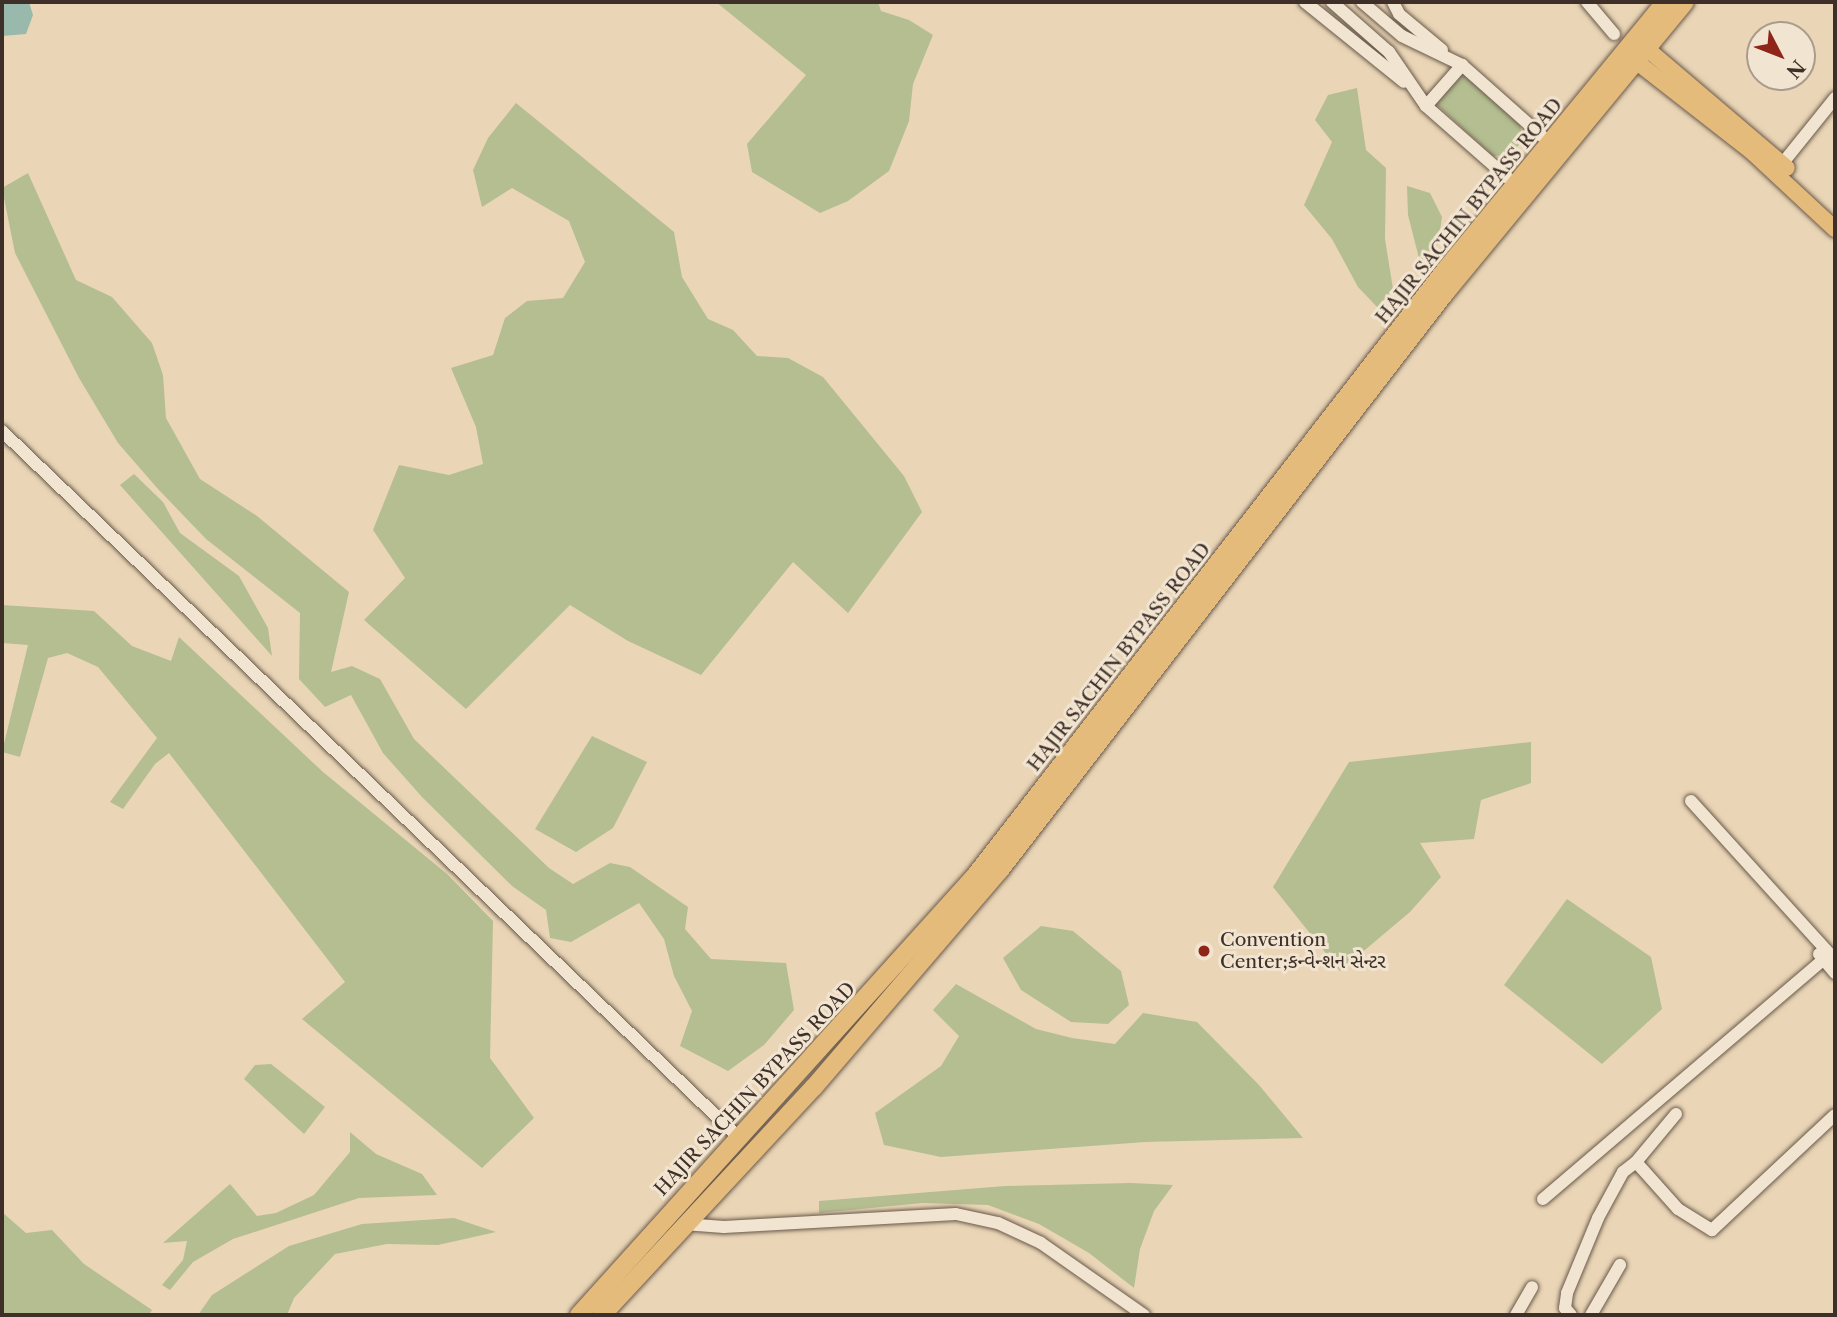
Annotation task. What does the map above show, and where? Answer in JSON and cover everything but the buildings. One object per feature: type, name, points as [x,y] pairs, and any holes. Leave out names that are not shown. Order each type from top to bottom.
[{"type":"highway","name":"HAJIR SACHIN BYPASS ROAD","points":[[579,1315],[975,876],[1352,389],[1551,144],[1635,50],[1665,2]]},
{"type":"highway","points":[[601,1315],[814,1087],[1000,870],[1635,50],[1685,2]]},
{"type":"main road","points":[[1635,50],[1782,164],[1835,213]]},
{"type":"main road","points":[[1635,50],[1751,151],[1835,229]]},
{"type":"street","points":[[1305,2],[1423,101],[1516,186]]},
{"type":"street","points":[[1332,2],[1389,52],[1423,101]]},
{"type":"street","points":[[1363,2],[1402,36],[1457,62]]},
{"type":"street","points":[[1393,2],[1399,14],[1551,144]]},
{"type":"street","points":[[1587,2],[1614,34],[1635,50]]},
{"type":"street","points":[[1423,101],[1457,62]]},
{"type":"street","points":[[1782,164],[1835,98]]},
{"type":"street","points":[[2,430],[740,1139]]},
{"type":"street","points":[[1691,801],[1829,959],[1835,973]]},
{"type":"street","points":[[1805,937],[1829,959]]},
{"type":"street","points":[[1543,1199],[1829,959]]},
{"type":"street","points":[[1570,1315],[1565,1308],[1567,1293],[1598,1218],[1623,1172],[1636,1162],[1676,1114]]},
{"type":"street","points":[[1636,1162],[1678,1209],[1712,1230],[1835,1115]]},
{"type":"street","points":[[684,1224],[724,1227],[956,1213],[998,1223],[1041,1243],[1144,1315]]},
{"type":"street","points":[[1591,1315],[1620,1265]]},
{"type":"street","points":[[1516,1315],[1532,1287]]},
{"type":"green space","points":[[716,2],[878,2],[881,11],[909,20],[933,35],[913,84],[909,121],[889,171],[848,201],[820,213],[752,172],[747,144],[806,75]]},
{"type":"green space","points":[[1462,73],[1520,125],[1523,140],[1510,155],[1493,156],[1436,104]]},
{"type":"green space","points":[[1357,88],[1366,150],[1386,168],[1385,239],[1393,289],[1378,308],[1358,287],[1332,239],[1304,205],[1332,142],[1315,120],[1328,95]]},
{"type":"green space","points":[[516,103],[674,232],[682,277],[708,319],[733,330],[757,356],[788,358],[823,377],[904,476],[922,512],[848,613],[793,562],[701,675],[628,641],[570,605],[466,709],[364,620],[405,578],[373,530],[399,465],[449,475],[483,464],[476,427],[451,368],[493,355],[505,318],[527,301],[563,298],[585,262],[569,221],[512,188],[482,207],[473,170],[488,138]]},
{"type":"green space","points":[[28,173],[76,280],[112,297],[152,343],[163,375],[166,418],[200,479],[257,516],[349,592],[331,672],[352,666],[380,679],[414,739],[549,868],[573,884],[610,863],[630,867],[688,907],[685,929],[711,959],[786,963],[794,1010],[764,1045],[728,1071],[680,1046],[692,1011],[674,976],[664,939],[639,903],[571,942],[550,938],[546,910],[512,886],[422,797],[383,753],[351,695],[325,707],[299,679],[300,613],[206,539],[158,489],[118,443],[79,378],[15,253],[2,188]]},
{"type":"green space","points":[[1407,186],[1430,193],[1442,217],[1438,244],[1420,262],[1408,215]]},
{"type":"green space","points":[[134,474],[163,502],[180,533],[239,576],[268,628],[272,656],[120,485]]},
{"type":"green space","points":[[2,605],[94,611],[132,646],[171,661],[179,637],[323,772],[447,874],[493,921],[490,1058],[534,1118],[482,1168],[302,1019],[345,982],[169,753],[155,764],[123,809],[110,802],[157,738],[98,667],[67,653],[48,658],[20,757],[2,752],[28,645],[2,643]]},
{"type":"green space","points":[[592,736],[647,762],[613,828],[576,852],[535,829]]},
{"type":"green space","points":[[1531,742],[1531,783],[1481,800],[1474,839],[1420,843],[1441,877],[1410,912],[1340,971],[1273,887],[1349,762]]},
{"type":"green space","points":[[1567,899],[1651,957],[1662,1009],[1602,1064],[1504,985]]},
{"type":"green space","points":[[1041,926],[1073,931],[1121,971],[1129,1005],[1108,1024],[1071,1022],[1021,990],[1003,958]]},
{"type":"green space","points":[[956,984],[1036,1029],[1072,1038],[1115,1044],[1143,1013],[1197,1022],[1259,1085],[1303,1138],[1145,1142],[941,1157],[884,1145],[875,1113],[941,1066],[959,1036],[933,1010]]},
{"type":"green space","points":[[271,1064],[325,1107],[304,1134],[244,1079],[255,1065]]},
{"type":"green space","points":[[350,1132],[376,1154],[422,1174],[437,1195],[359,1198],[233,1239],[193,1262],[170,1290],[162,1285],[183,1260],[187,1241],[163,1243],[230,1184],[257,1216],[276,1213],[314,1195],[350,1152]]},
{"type":"green space","points":[[1131,1183],[1173,1185],[1154,1211],[1140,1249],[1134,1288],[1089,1253],[1039,1224],[988,1205],[923,1203],[819,1213],[819,1201],[1005,1186]]},
{"type":"green space","points":[[2,1212],[26,1233],[52,1230],[84,1264],[152,1310],[149,1315],[2,1315]]},
{"type":"green space","points":[[454,1218],[496,1232],[438,1245],[387,1244],[335,1254],[294,1298],[287,1315],[198,1315],[212,1295],[289,1246],[362,1224]]},
{"type":"shaded area","points":[[2,2],[29,2],[33,15],[26,34],[2,36]]},
{"type":"place","name":"Convention Center;કન્વેન્શન સેન્ટર","points":[[1204,951]]}]
